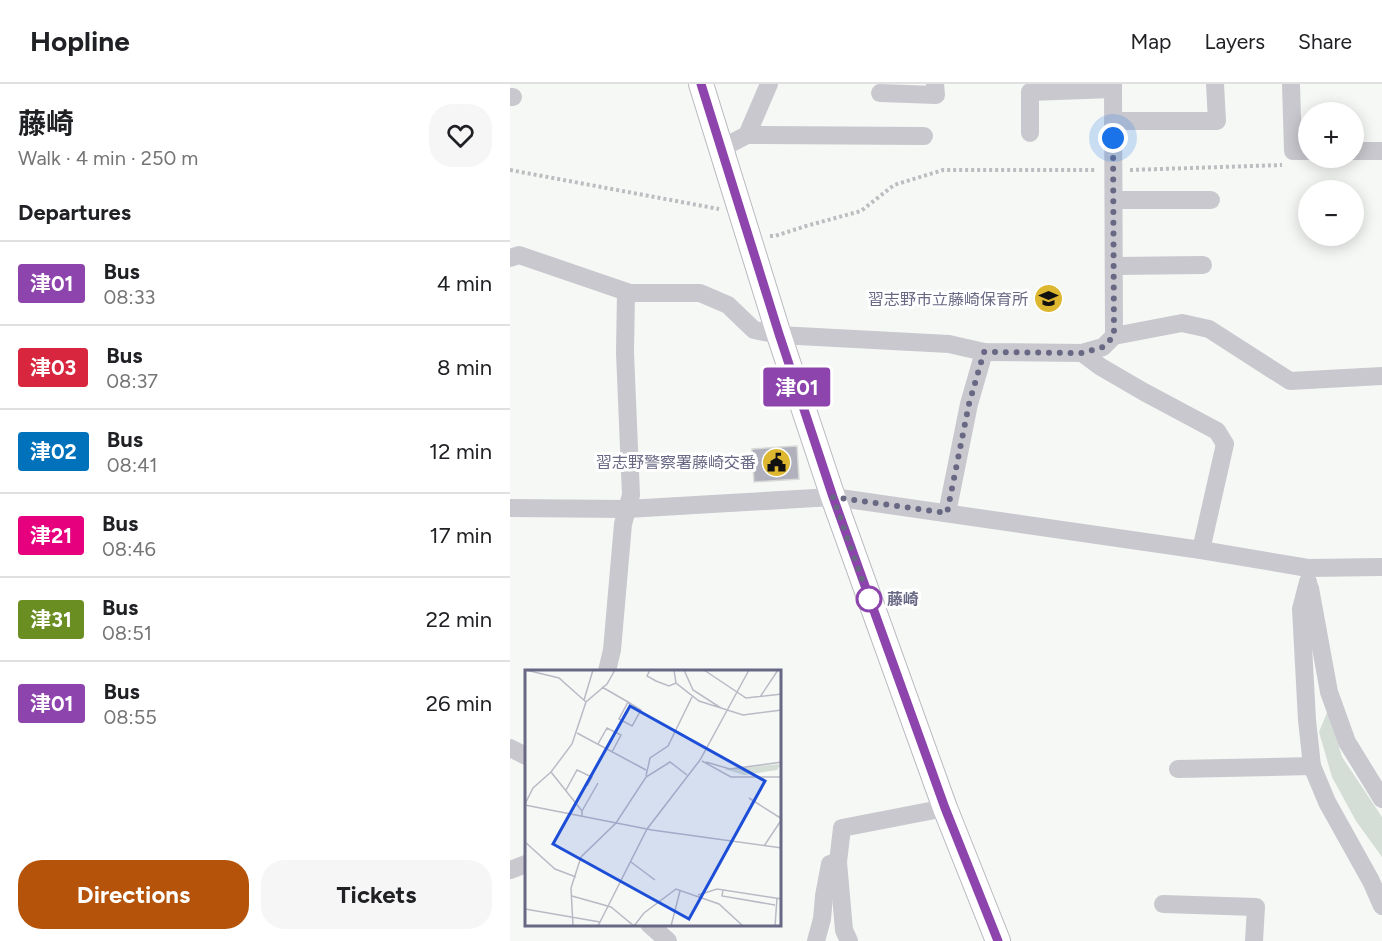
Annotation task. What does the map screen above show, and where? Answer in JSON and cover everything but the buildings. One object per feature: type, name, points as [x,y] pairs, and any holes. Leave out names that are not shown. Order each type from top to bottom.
[{"type":"main road","points":[[701,84],[779,334],[833,497],[945,808],[998,941]]},
{"type":"street","points":[[747,135],[769,84]]},
{"type":"street","points":[[880,93],[936,95],[935,84]]},
{"type":"street","points":[[1113,121],[1217,121],[1215,84]]},
{"type":"street","points":[[1291,84],[1293,152],[1298,154]]},
{"type":"street","points":[[1030,133],[1030,92],[1113,87],[1114,336]]},
{"type":"street","points":[[722,148],[747,135],[924,136]]},
{"type":"street","points":[[1364,154],[1382,151]]},
{"type":"street","points":[[1114,200],[1210,200]]},
{"type":"street","points":[[510,258],[519,255],[630,294],[700,293],[728,305],[754,330],[779,334],[949,344],[984,352],[1082,353],[1103,347],[1114,336],[1182,323],[1209,329],[1290,381],[1382,376]]},
{"type":"street","points":[[1114,266],[1203,265]]},
{"type":"street","points":[[607,670],[612,650],[623,524],[631,495],[625,353],[626,292]]},
{"type":"street","points":[[947,513],[969,404],[984,352]]},
{"type":"street","points":[[1082,353],[1144,392],[1217,431],[1224,444],[1201,550]]},
{"type":"street","points":[[510,508],[627,509],[833,497],[1201,550],[1308,575],[1382,567]]},
{"type":"street","points":[[1308,575],[1301,609],[1312,766],[1327,802],[1371,881],[1382,906]]},
{"type":"street","points":[[1308,575],[1329,692],[1347,742],[1382,799]]},
{"type":"street","points":[[510,748],[525,756]]},
{"type":"street","points":[[1178,770],[1312,766]]},
{"type":"street","points":[[849,941],[843,930],[838,862],[842,828],[945,808]]},
{"type":"street","points":[[816,941],[822,919],[830,864],[838,862]]},
{"type":"street","points":[[510,870],[525,864]]},
{"type":"street","points":[[1163,904],[1256,908],[1254,941]]},
{"type":"street","points":[[648,926],[650,941]]},
{"type":"street","points":[[650,926],[668,941]]},
{"type":"path","points":[[510,170],[745,224],[775,236],[861,211],[894,185],[943,170],[1113,170],[1289,165]]},
{"type":"shaded area","points":[[1328,710],[1342,757],[1382,817],[1382,857],[1356,821],[1332,777],[1319,732]]},
{"type":"bus line","name":"津01","points":[[701,84],[779,334],[833,497],[945,808],[998,941]]},
{"type":"place","name":"習志野市立藤崎保育所","points":[[1049,299]]},
{"type":"place","name":"習志野警察署藤崎交番","points":[[777,462]]},
{"type":"place","name":"藤崎","points":[[869,599]]},
{"type":"route","points":[[869,599],[833,497],[947,513],[969,404],[984,352],[1082,353],[1103,347],[1114,336],[1113,138]]}]
